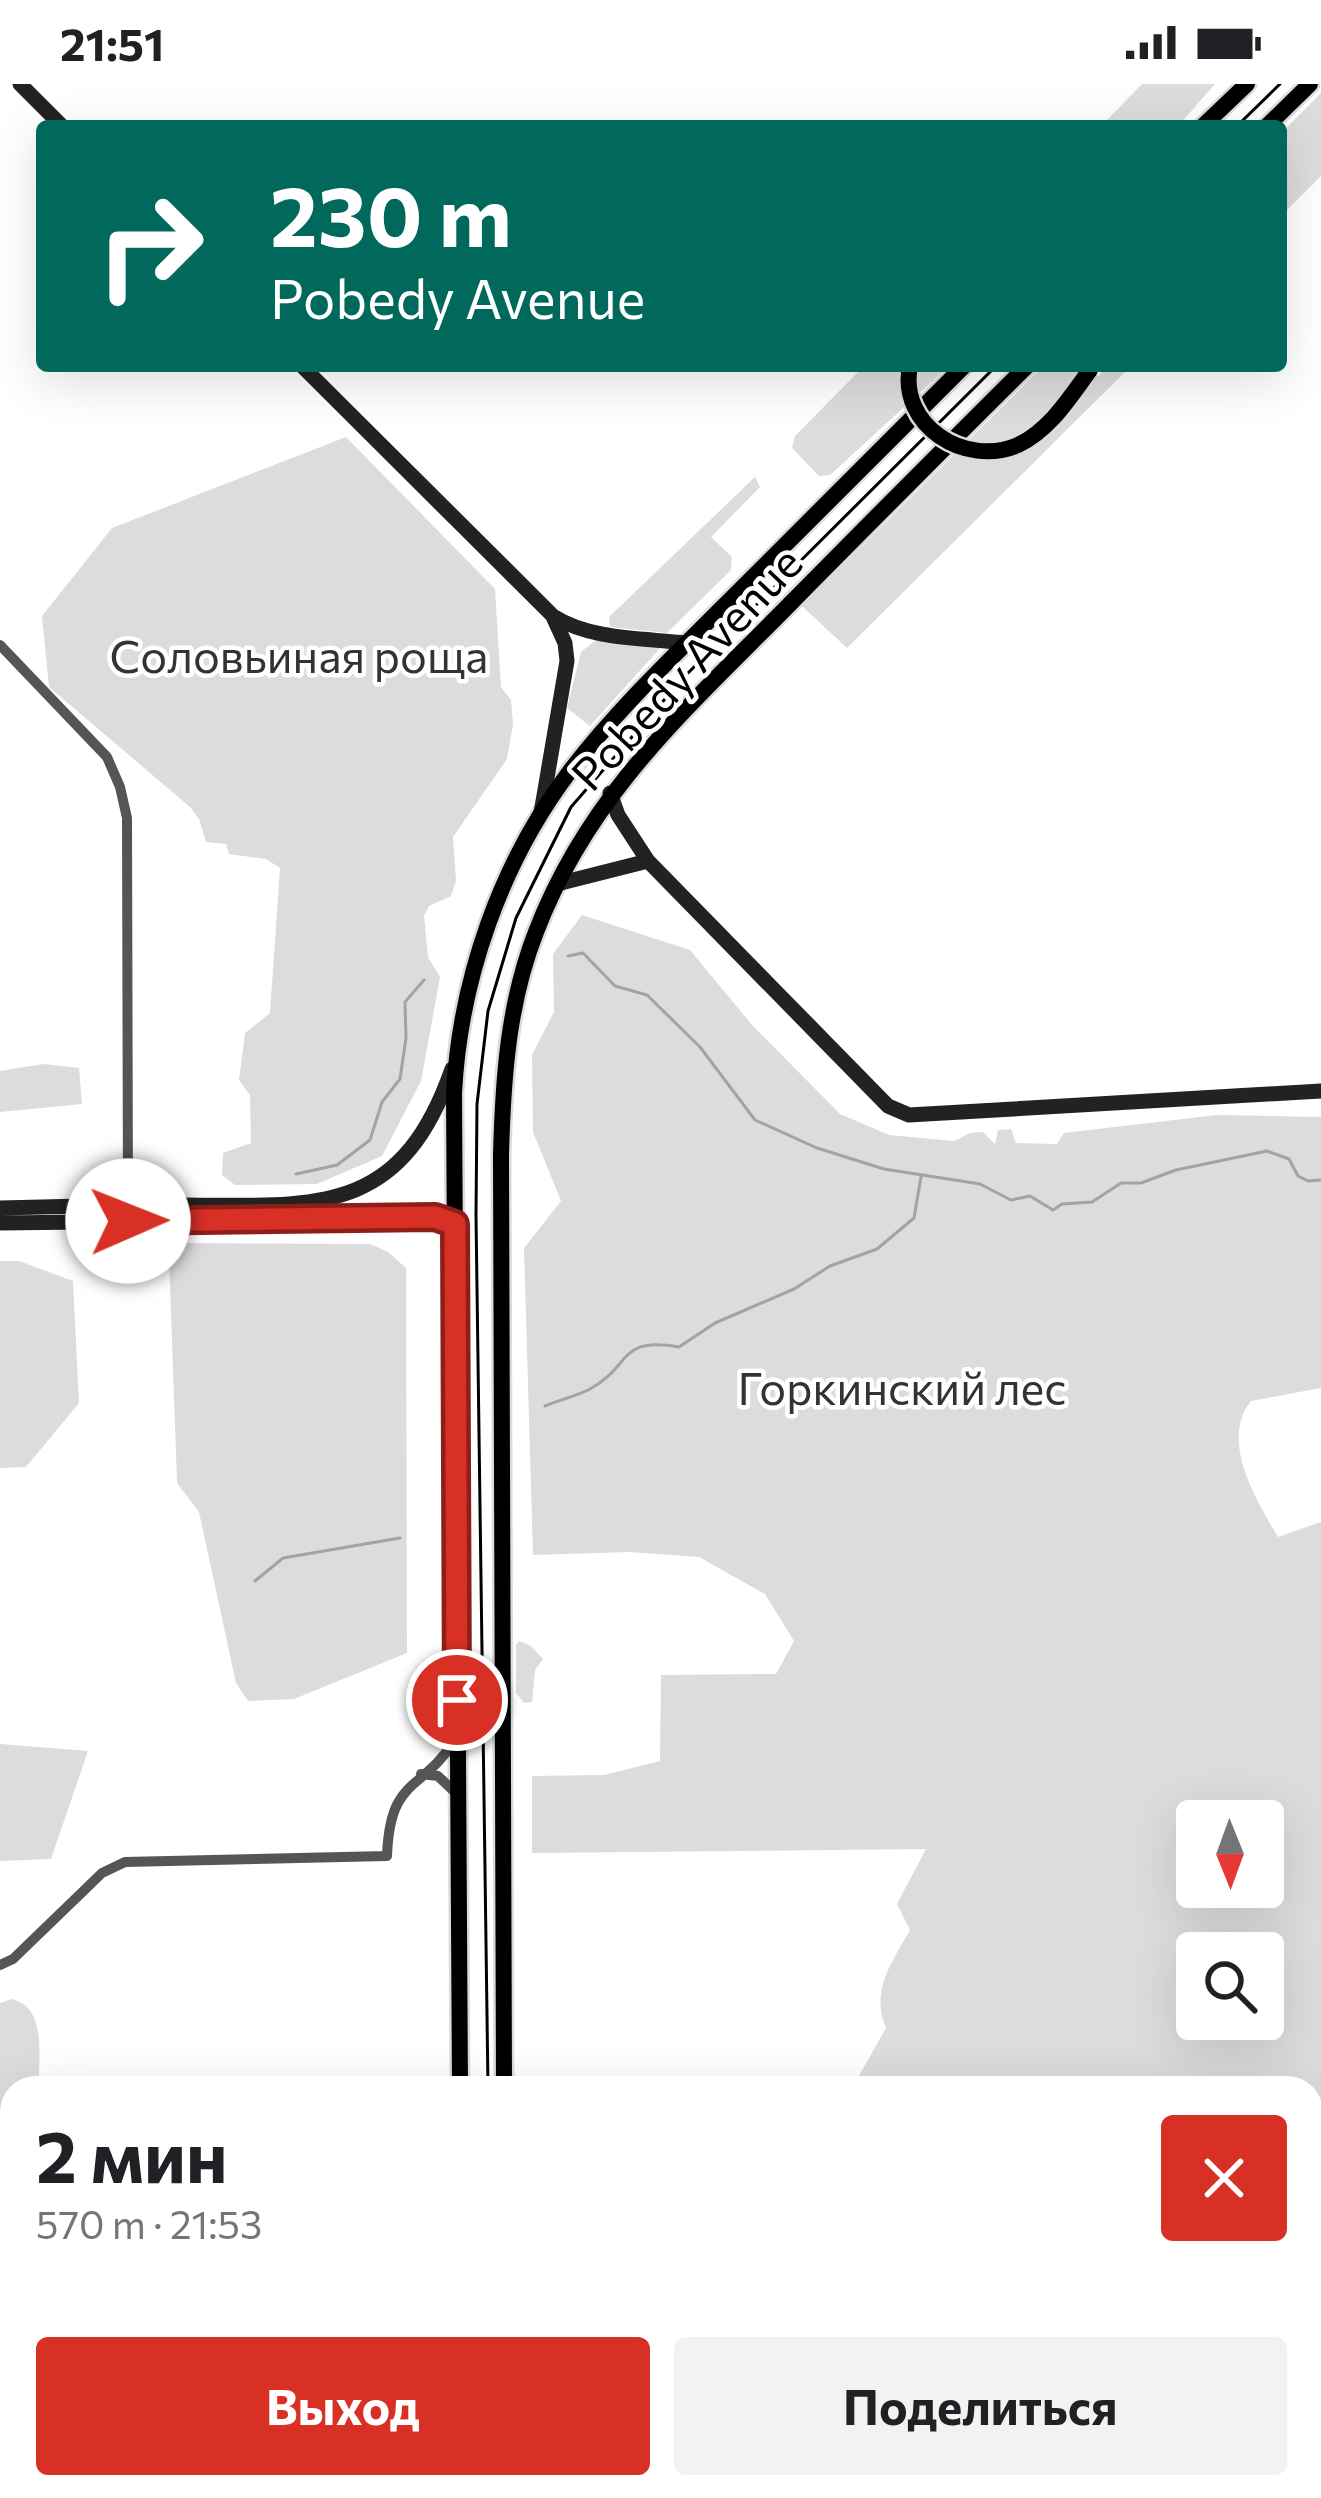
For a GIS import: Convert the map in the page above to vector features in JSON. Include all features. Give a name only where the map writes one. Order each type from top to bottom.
[{"type":"main road","points":[[1209,120],[1247,84]]},
{"type":"main road","points":[[1273,120],[1310,84]]},
{"type":"main road","points":[[910,372],[910,389],[926,426],[950,442],[979,452],[1018,445],[1040,431],[1089,372]]},
{"type":"main road","name":"Pobedy Avenue","points":[[460,2076],[456,1058],[476,963],[492,913],[540,816],[569,773],[686,643],[958,372]]},
{"type":"main road","name":"Pobedy Avenue","points":[[504,2076],[502,1096],[515,1005],[535,934],[557,884],[610,793],[670,725],[1021,372]]},
{"type":"street","points":[[20,84],[56,120]]},
{"type":"street","points":[[308,372],[553,616],[569,627],[590,632],[686,643]]},
{"type":"street","points":[[540,816],[567,661],[553,616]]},
{"type":"street","points":[[0,645],[107,757],[128,818],[128,1213]]},
{"type":"street","points":[[610,793],[618,815],[648,861],[888,1106],[909,1115],[1321,1091]]},
{"type":"street","points":[[557,884],[648,861]]},
{"type":"street","points":[[0,1223],[290,1206],[351,1194],[385,1175],[411,1151],[431,1123],[456,1058]]},
{"type":"street","points":[[0,1208],[435,1217],[455,1224]]},
{"type":"street","points":[[0,1965],[13,1959],[102,1873],[125,1862],[387,1856],[394,1808],[458,1736]]},
{"type":"street","points":[[422,1774],[438,1776],[458,1795]]},
{"type":"green space","points":[[1142,84],[1215,84],[1183,120],[1107,120]]},
{"type":"green space","points":[[1321,93],[1321,176],[1287,210],[1287,127]]},
{"type":"green space","points":[[858,372],[942,372],[830,475],[819,476],[792,448],[795,436]]},
{"type":"green space","points":[[1037,372],[1099,376],[1125,372],[847,648],[802,606]]},
{"type":"green space","name":"Соловьиная роща","points":[[346,437],[495,589],[501,687],[511,700],[513,724],[507,759],[453,837],[456,881],[451,896],[429,906],[424,916],[428,957],[440,977],[421,1081],[382,1156],[317,1184],[235,1185],[222,1175],[223,1153],[251,1143],[250,1095],[239,1080],[245,1033],[270,1013],[280,868],[266,859],[229,854],[226,844],[206,842],[190,807],[49,687],[42,616],[112,528]]},
{"type":"green space","points":[[755,477],[760,487],[711,537],[732,557],[731,570],[667,633],[610,627],[609,617]]},
{"type":"green space","points":[[597,639],[662,646],[590,726],[567,708],[581,652]]},
{"type":"green space","name":"Горкинский лес","points":[[582,915],[690,950],[752,1025],[840,1114],[889,1135],[954,1141],[983,1132],[995,1144],[998,1130],[1011,1129],[1016,1143],[1057,1144],[1064,1133],[1217,1115],[1321,1117],[1321,1388],[1251,1401],[1239,1434],[1245,1470],[1278,1537],[1321,1522],[1321,2076],[859,2076],[886,2028],[882,1989],[910,1930],[897,1904],[926,1849],[532,1853],[532,1776],[604,1775],[660,1761],[661,1675],[776,1674],[794,1641],[765,1594],[699,1557],[629,1552],[533,1555],[524,1248],[561,1201],[533,1132],[532,1055],[554,1012],[553,954]]},
{"type":"green space","points":[[43,1064],[79,1068],[82,1104],[0,1112],[0,1071]]},
{"type":"green space","points":[[178,1243],[370,1244],[406,1268],[407,1653],[294,1699],[248,1701],[236,1683],[199,1512],[177,1483],[169,1259],[178,1258]]},
{"type":"green space","points":[[0,1261],[19,1261],[73,1281],[79,1403],[26,1467],[0,1468]]},
{"type":"green space","points":[[519,1641],[543,1659],[535,1670],[532,1702],[524,1703],[516,1693]]},
{"type":"green space","points":[[0,1744],[88,1751],[51,1859],[0,1861]]},
{"type":"green space","points":[[11,1999],[31,2012],[38,2035],[39,2076],[0,2076],[0,2003]]},
{"type":"waterway","points":[[568,956],[583,953],[615,986],[647,995],[700,1047],[755,1120],[817,1148],[884,1169],[980,1184],[1011,1200],[1030,1196],[1053,1210],[1062,1204],[1092,1202],[1121,1183],[1141,1183],[1176,1170],[1267,1151],[1289,1159],[1298,1176],[1321,1180]]},
{"type":"waterway","points":[[296,1174],[337,1165],[370,1140],[382,1102],[400,1079],[405,1002],[424,980]]},
{"type":"waterway","points":[[545,1406],[590,1389],[635,1349],[679,1347],[715,1323],[794,1289],[830,1266],[877,1249],[914,1218],[921,1177]]},
{"type":"waterway","points":[[255,1581],[283,1558],[400,1538]]},
{"type":"tram line","points":[[1243,120],[1280,84]]},
{"type":"tram line","points":[[488,2076],[476,1215],[477,1104],[488,1011],[516,918],[571,807],[685,676],[990,372]]},
{"type":"route","points":[[128,1221],[435,1217],[455,1224],[457,1700]]}]
